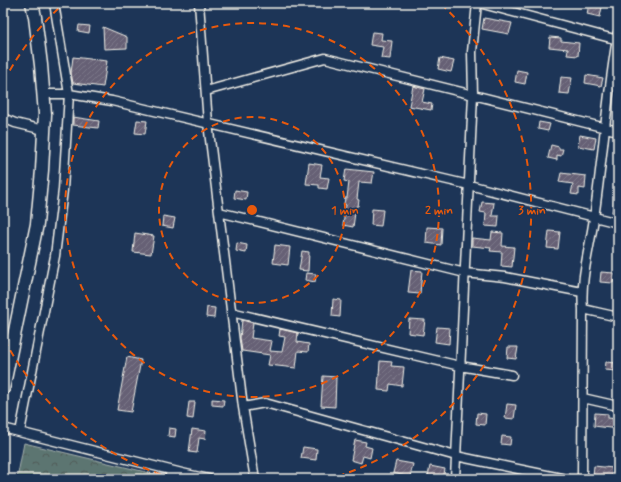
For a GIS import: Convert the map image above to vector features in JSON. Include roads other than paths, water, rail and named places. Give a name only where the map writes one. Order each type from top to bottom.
[{"type":"highway","points":[[3,389],[37,224],[42,170],[44,94],[32,3]]},
{"type":"street","points":[[20,432],[55,256],[63,190],[68,94],[54,3]]},
{"type":"street","points":[[199,3],[208,123],[243,407],[254,479]]},
{"type":"street","points":[[455,479],[473,95],[472,52],[478,3],[618,38],[604,128],[594,218],[582,292],[582,479]]},
{"type":"street","points":[[206,92],[325,58],[618,131]]},
{"type":"street","points":[[44,94],[68,94],[112,101],[618,223]]},
{"type":"street","points":[[3,118],[44,130]]},
{"type":"street","points":[[219,212],[465,273],[505,277],[582,292]]},
{"type":"street","points":[[583,309],[618,317]]},
{"type":"street","points":[[231,312],[460,366],[512,375]]},
{"type":"street","points":[[583,398],[618,406]]},
{"type":"street","points":[[243,407],[265,404],[456,456],[566,479]]},
{"type":"street","points":[[3,428],[170,475],[209,479]]}]
